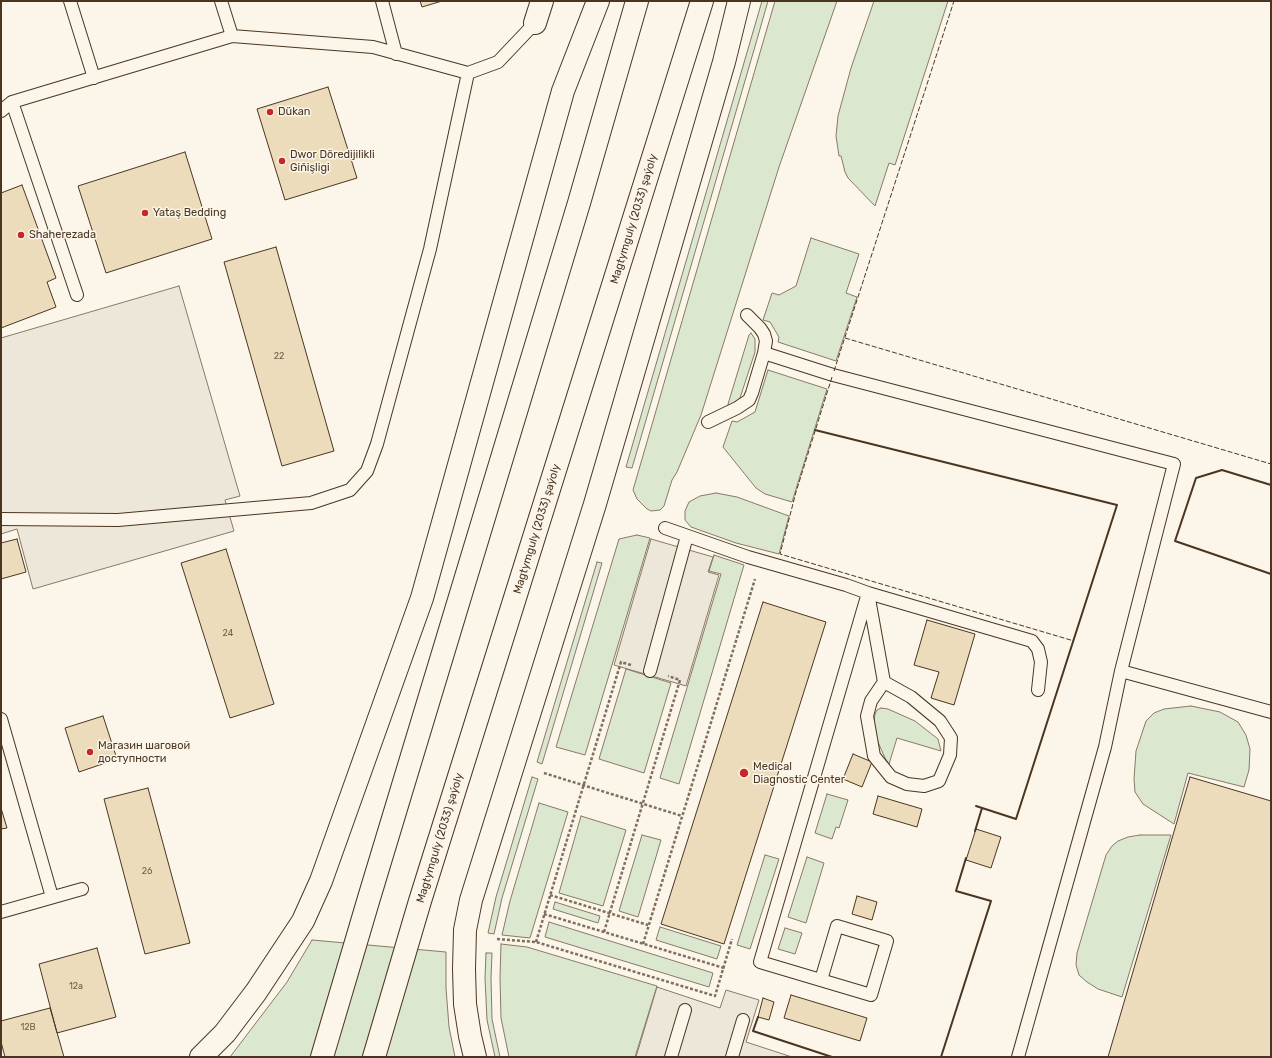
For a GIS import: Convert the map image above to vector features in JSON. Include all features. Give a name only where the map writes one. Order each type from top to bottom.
[{"type":"main road","points":[[535,23],[542,1]]},
{"type":"main road","points":[[201,1057],[225,1033],[256,992],[303,921],[321,881],[422,598],[563,91],[598,1]]},
{"type":"main road","points":[[322,1057],[579,203],[637,1]]},
{"type":"main road","name":"Magtymguly (2033) şaýoly","points":[[374,1057],[420,901],[702,1]]},
{"type":"main road","points":[[475,1057],[465,1004],[464,969],[465,930],[471,900],[597,496],[724,62],[739,1]]},
{"type":"lane","points":[[70,1],[94,78]]},
{"type":"lane","points":[[221,1],[232,36]]},
{"type":"lane","points":[[382,1],[396,54]]},
{"type":"lane","points":[[1,111],[12,102],[232,36],[373,47],[468,73],[498,62],[535,23]]},
{"type":"lane","points":[[1,520],[133,518],[311,503],[350,490],[367,471],[377,444],[430,248],[468,73]]},
{"type":"lane","points":[[12,102],[77,294]]},
{"type":"lane","points":[[708,422],[737,408],[749,400],[764,353],[766,341],[760,328],[747,315]]},
{"type":"lane","points":[[764,353],[833,375],[1174,464],[1121,671],[1105,747],[1018,1057]]},
{"type":"lane","points":[[665,528],[761,561],[1032,641],[1038,649],[1041,662],[1038,690]]},
{"type":"lane","points":[[650,671],[688,536]]},
{"type":"lane","points":[[868,593],[884,682],[871,701],[867,716],[874,756],[891,777],[907,784],[924,786],[939,781],[950,755],[951,738],[940,721],[911,697],[884,682]]},
{"type":"lane","points":[[821,980],[837,926],[887,941],[871,995],[760,962],[868,593]]},
{"type":"lane","points":[[1121,671],[1271,712]]},
{"type":"lane","points":[[1,719],[52,898]]},
{"type":"lane","points":[[1,912],[82,889]]},
{"type":"lane","points":[[671,1057],[685,1010]]},
{"type":"lane","points":[[732,1057],[743,1020]]},
{"type":"path","points":[[643,944],[761,561]]},
{"type":"path","points":[[536,942],[619,667]]},
{"type":"path","points":[[604,932],[679,685]]},
{"type":"path","points":[[544,773],[682,816]]},
{"type":"path","points":[[550,895],[648,925]]},
{"type":"path","points":[[544,914],[724,968]]},
{"type":"path","points":[[497,939],[536,942],[715,996],[732,939]]},
{"type":"green space","points":[[762,1],[768,1],[632,468],[626,467]]},
{"type":"green space","points":[[775,1],[837,1],[779,167],[701,415],[677,472],[672,480],[664,506],[660,510],[651,511],[637,499],[633,490]]},
{"type":"green space","points":[[874,1],[948,1],[895,165],[889,163],[875,206],[848,178],[841,156],[839,156],[836,136],[838,116],[851,68]]},
{"type":"green space","points":[[811,238],[859,254],[846,293],[857,297],[836,361],[778,342],[779,337],[770,322],[763,320],[772,293],[779,295],[796,286]]},
{"type":"green space","points":[[751,333],[755,339],[755,352],[740,398],[729,407],[728,404],[749,335]]},
{"type":"green space","points":[[768,370],[827,389],[792,502],[765,494],[756,488],[723,447],[732,421],[737,422],[755,412]]},
{"type":"green space","points":[[716,493],[737,497],[789,516],[779,554],[736,543],[691,527],[685,520],[685,511],[689,502],[700,496]]},
{"type":"green space","points":[[637,535],[650,538],[585,755],[556,747],[619,539]]},
{"type":"green space","points":[[714,555],[744,565],[679,784],[660,778],[721,574],[709,571]]},
{"type":"green space","points":[[597,562],[602,563],[542,764],[537,762]]},
{"type":"green space","points":[[626,669],[671,683],[644,773],[599,759]]},
{"type":"green space","points":[[1191,706],[1220,712],[1238,722],[1246,735],[1250,749],[1249,770],[1244,787],[1188,773],[1174,824],[1143,804],[1135,792],[1134,779],[1136,751],[1146,721],[1154,713],[1164,709]]},
{"type":"green space","points":[[881,708],[888,709],[915,721],[938,739],[941,751],[897,738],[889,764],[877,740],[874,722],[877,710]]},
{"type":"green space","points":[[532,777],[538,779],[502,898],[494,934],[488,933],[496,897]]},
{"type":"green space","points":[[827,794],[848,800],[839,828],[836,827],[832,839],[815,833]]},
{"type":"green space","points":[[539,803],[568,812],[530,938],[502,935],[510,901]]},
{"type":"green space","points":[[581,816],[626,830],[603,906],[559,893]]},
{"type":"green space","points":[[642,835],[661,840],[638,917],[619,911]]},
{"type":"green space","points":[[1140,835],[1171,835],[1122,997],[1098,989],[1079,975],[1076,965],[1077,953],[1106,855],[1112,846],[1118,841],[1128,837]]},
{"type":"green space","points":[[765,855],[779,859],[750,949],[737,945]]},
{"type":"green space","points":[[807,857],[824,863],[806,923],[788,917]]},
{"type":"green space","points":[[555,902],[600,916],[598,923],[553,909]]},
{"type":"green space","points":[[549,922],[713,973],[709,987],[545,937]]},
{"type":"green space","points":[[660,927],[721,946],[717,959],[656,940]]},
{"type":"green space","points":[[785,928],[802,933],[795,954],[778,949]]},
{"type":"green space","points":[[312,940],[446,952],[446,988],[449,1027],[455,1057],[230,1057],[287,982]]},
{"type":"green space","points":[[501,944],[527,947],[657,986],[635,1057],[509,1057],[501,1018]]},
{"type":"green space","points":[[486,953],[492,953],[492,1019],[500,1057],[495,1057],[487,1020],[485,978]]},
{"type":"shaded area","points":[[179,286],[240,496],[225,500],[234,531],[33,589],[17,529],[1,534],[1,338]]},
{"type":"shaded area","points":[[651,539],[713,557],[708,572],[719,575],[686,686],[614,665]]},
{"type":"shaded area","points":[[657,987],[720,1008],[726,990],[759,1000],[746,1042],[792,1057],[636,1057]]},
{"type":"building","points":[[420,1],[442,1],[422,7]]},
{"type":"building","points":[[328,87],[357,178],[285,200],[257,109]]},
{"type":"building","name":"Yataş Bedding","points":[[185,152],[212,239],[106,273],[78,186]]},
{"type":"building","name":"Shaherezada","points":[[22,185],[56,278],[47,282],[56,307],[1,328],[1,193]]},
{"type":"building","points":[[276,247],[334,451],[282,466],[224,262]]},
{"type":"building","points":[[17,539],[26,572],[1,579],[1,543]]},
{"type":"building","points":[[226,549],[274,704],[230,718],[181,563]]},
{"type":"building","name":"Medical Diagnostic Center","points":[[763,602],[826,622],[724,944],[661,924]]},
{"type":"building","points":[[927,620],[975,634],[954,705],[931,698],[939,672],[914,665]]},
{"type":"building","points":[[103,716],[117,759],[79,772],[65,728]]},
{"type":"building","points":[[853,754],[872,762],[862,787],[843,779]]},
{"type":"building","points":[[1190,777],[1271,801],[1271,1057],[1108,1057]]},
{"type":"building","points":[[148,788],[190,943],[145,954],[104,799]]},
{"type":"building","points":[[878,796],[922,809],[917,827],[873,814]]},
{"type":"building","points":[[1,808],[7,828],[1,829]]},
{"type":"building","points":[[976,829],[1001,837],[991,868],[966,860]]},
{"type":"building","points":[[857,896],[877,902],[872,920],[852,914]]},
{"type":"building","points":[[97,948],[116,1017],[57,1033],[39,964]]},
{"type":"building","points":[[791,995],[867,1018],[860,1041],[784,1018]]},
{"type":"building","points":[[763,998],[774,1002],[769,1020],[758,1017]]},
{"type":"building","points":[[50,1008],[64,1057],[5,1057],[1,1042],[1,1021]]},
{"type":"fence","points":[[834,371],[954,1]]},
{"type":"fence","points":[[845,338],[1271,464]]},
{"type":"fence","points":[[832,377],[796,492],[780,554],[1074,641]]},
{"type":"wall","points":[[815,430],[1117,505],[1016,819],[976,806]]},
{"type":"wall","points":[[1271,485],[1222,470],[1196,478],[1175,541],[1271,574]]},
{"type":"wall","points":[[975,831],[982,808]]},
{"type":"wall","points":[[941,1057],[991,901],[956,891],[966,858]]},
{"type":"wall","points":[[758,1017],[753,1031],[832,1057]]},
{"type":"place","name":"Dükan","points":[[270,112]]},
{"type":"place","name":"Dwor Döredijilikli Giňişligi","points":[[282,161]]},
{"type":"place","name":"Yataş Bedding","points":[[145,213]]},
{"type":"place","name":"Shaherezada","points":[[21,235]]},
{"type":"place","name":"Магазин шаговой доступности","points":[[90,752]]},
{"type":"place","name":"Medical Diagnostic Center","points":[[744,773]]}]
